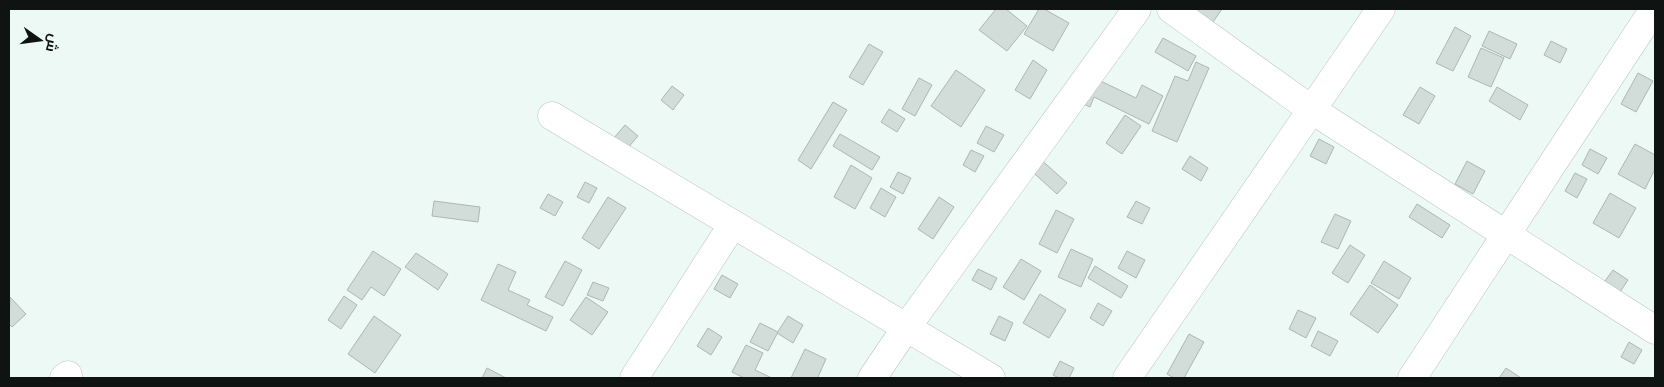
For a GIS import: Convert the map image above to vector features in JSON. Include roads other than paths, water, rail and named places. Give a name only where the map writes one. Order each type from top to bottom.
[{"type":"street","points":[[872,378],[906,328],[1137,9]]},
{"type":"street","points":[[1171,9],[1312,110],[1655,330]]},
{"type":"street","points":[[1127,378],[1381,9]]},
{"type":"street","points":[[1412,378],[1654,9]]},
{"type":"street","points":[[552,116],[991,378]]},
{"type":"street","points":[[634,378],[733,224]]}]
